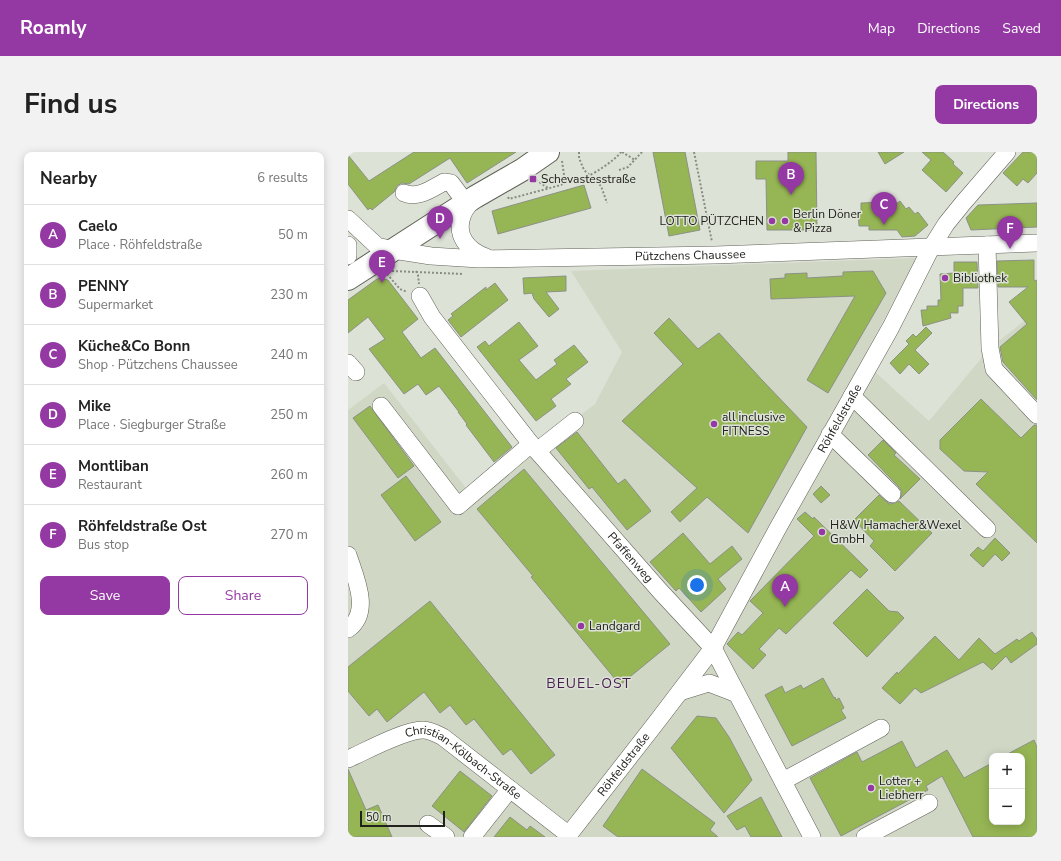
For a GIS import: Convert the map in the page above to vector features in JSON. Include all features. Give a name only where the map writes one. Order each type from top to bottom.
[{"type":"main road","points":[[348,279],[391,260],[470,200],[543,156]]},
{"type":"street","name":"Röhfeldstraße","points":[[568,836],[713,648],[830,434],[891,327],[931,248],[954,214],[1007,152]]},
{"type":"street","points":[[404,193],[412,195],[423,193],[444,182],[451,183],[470,200],[463,214],[460,229],[466,245],[474,252],[488,258]]},
{"type":"street","name":"Pützchens Chaussee","points":[[348,219],[391,260],[431,256],[479,259],[715,255],[1037,243]]},
{"type":"street","points":[[348,245],[348,256]]},
{"type":"street","points":[[987,245],[990,348],[994,369],[1037,415]]},
{"type":"street","name":"Pfaffenweg","points":[[420,296],[432,317],[534,447],[660,591],[713,648],[735,693],[812,837]]},
{"type":"street","points":[[852,396],[987,529]]},
{"type":"street","points":[[381,406],[458,506],[534,447],[575,421]]},
{"type":"street","points":[[830,434],[892,494]]},
{"type":"street","points":[[348,555],[359,588],[360,596],[358,618],[348,629]]},
{"type":"street","points":[[680,692],[709,683],[735,693]]},
{"type":"street","points":[[783,781],[881,728]]},
{"type":"street","name":"Christian-Kölbach-Straße","points":[[348,759],[406,734],[424,730],[443,737],[568,836]]},
{"type":"street","points":[[472,837],[510,789]]},
{"type":"street","points":[[865,837],[929,803]]},
{"type":"street","points":[[428,824],[446,837]]},
{"type":"path","points":[[578,152],[584,170],[602,186],[606,202]]},
{"type":"path","points":[[498,183],[509,198],[561,185],[565,182],[589,175],[616,158],[622,152],[635,160]]},
{"type":"path","points":[[619,170],[628,167],[642,152]]},
{"type":"path","points":[[694,152],[715,255]]},
{"type":"path","points":[[543,156],[565,182]]},
{"type":"path","points":[[420,296],[400,289],[387,275],[391,260],[416,271],[463,274]]},
{"type":"shaded area","points":[[917,258],[862,360],[929,421],[990,348],[1037,311],[1037,837],[348,837],[348,410],[384,383],[473,497],[595,404],[622,352],[571,271]]},
{"type":"building","points":[[414,152],[516,152],[467,183],[450,158],[409,184],[402,183],[397,186],[394,192],[372,210],[370,208],[368,210],[348,184],[348,155],[369,181]]},
{"type":"building","points":[[653,152],[685,152],[700,230],[669,236]]},
{"type":"building","points":[[788,152],[816,152],[817,230],[767,230],[766,179],[756,179],[756,161],[788,161]]},
{"type":"building","points":[[878,152],[904,152],[885,164]]},
{"type":"building","points":[[922,152],[943,152],[963,173],[946,192],[922,170],[931,160]]},
{"type":"building","points":[[1023,152],[1034,152],[1037,154],[1037,173],[1028,183],[1023,179],[1017,186],[1003,173]]},
{"type":"building","points":[[584,185],[591,208],[498,234],[492,211]]},
{"type":"building","points":[[900,201],[906,209],[909,207],[915,214],[918,212],[928,225],[915,236],[902,237],[897,230],[869,230],[869,226],[859,226],[858,212],[861,212],[861,203],[884,202],[884,213]]},
{"type":"building","points":[[1037,203],[1037,227],[971,230],[966,218],[978,205]]},
{"type":"building","points":[[1034,260],[1034,280],[1037,280],[1037,400],[1003,362],[1000,347],[1027,324],[1009,302],[1028,287],[998,287],[997,261]]},
{"type":"building","points":[[954,262],[977,262],[978,288],[963,288],[963,306],[958,306],[958,313],[950,313],[951,318],[923,326],[921,310],[927,310],[927,306],[938,306],[938,300],[941,300],[940,274],[954,273]]},
{"type":"building","points":[[873,271],[886,293],[828,393],[807,380],[855,296],[771,299],[770,279],[785,278],[785,274],[807,273],[807,278],[843,276],[843,272]]},
{"type":"building","points":[[566,276],[566,291],[546,292],[559,309],[549,317],[534,299],[532,293],[524,294],[523,278]]},
{"type":"building","points":[[381,278],[388,280],[418,319],[402,332],[421,358],[435,348],[512,447],[494,462],[439,386],[426,395],[418,384],[404,394],[369,349],[385,339],[368,317],[348,333],[348,300],[377,279]]},
{"type":"building","points":[[495,283],[508,300],[461,337],[448,320],[453,316],[451,314],[486,287],[486,290]]},
{"type":"building","name":"all inclusive FITNESS","points":[[669,318],[698,349],[719,333],[807,427],[748,533],[707,497],[680,522],[671,512],[697,488],[622,421],[683,364],[654,333]]},
{"type":"building","points":[[519,322],[538,346],[519,360],[536,380],[557,364],[554,360],[574,345],[588,362],[566,379],[571,384],[551,399],[556,406],[536,421],[477,347],[485,341],[489,346]]},
{"type":"building","points":[[926,327],[932,333],[915,350],[929,364],[919,374],[909,364],[900,374],[890,363],[909,344],[906,341],[913,334],[916,337]]},
{"type":"building","points":[[981,399],[1021,438],[1034,425],[1037,425],[1037,543],[976,484],[988,472],[964,471],[940,449],[940,440]]},
{"type":"building","points":[[370,406],[414,466],[398,478],[353,418]]},
{"type":"building","points":[[577,432],[618,484],[625,479],[651,511],[627,530],[592,487],[589,489],[556,448]]},
{"type":"building","points":[[883,440],[896,453],[894,455],[920,479],[900,499],[902,492],[899,487],[868,455]]},
{"type":"building","points":[[524,469],[670,644],[620,685],[531,577],[533,576],[477,509]]},
{"type":"building","points":[[406,476],[441,522],[415,541],[381,495]]},
{"type":"building","points":[[821,486],[830,495],[821,503],[813,494]]},
{"type":"building","points":[[879,495],[889,504],[899,501],[932,533],[895,571],[870,546],[874,541],[854,520]]},
{"type":"building","points":[[805,512],[813,519],[814,517],[868,570],[860,578],[851,570],[786,634],[779,628],[759,649],[766,655],[753,669],[727,644],[738,632],[742,635],[763,613],[750,601],[814,536],[797,519]]},
{"type":"building","points":[[683,533],[710,564],[732,546],[742,559],[718,579],[726,589],[701,612],[679,588],[676,591],[650,562]]},
{"type":"building","points":[[995,538],[1010,553],[1002,561],[995,554],[983,567],[970,555],[978,547],[983,551]]},
{"type":"building","points":[[867,589],[889,611],[898,612],[904,618],[867,657],[833,623]]},
{"type":"building","points":[[430,601],[555,755],[531,774],[511,749],[503,755],[474,719],[466,725],[450,705],[440,713],[424,692],[387,722],[377,709],[369,716],[348,691],[348,667]]},
{"type":"building","points":[[1032,632],[1037,639],[1037,644],[1011,663],[1006,656],[992,670],[983,662],[921,693],[915,688],[900,704],[882,688],[897,672],[898,674],[935,636],[959,660],[979,638],[995,654],[1017,639],[1019,641]]},
{"type":"building","points":[[823,678],[834,698],[835,697],[836,700],[839,698],[844,708],[841,710],[846,718],[792,746],[765,695],[782,686],[785,693],[801,685],[803,689]]},
{"type":"building","points":[[697,716],[716,718],[729,737],[752,780],[724,813],[671,748]]},
{"type":"building","points":[[1034,740],[1037,747],[1037,837],[973,837],[942,776],[926,786],[928,790],[841,836],[810,778],[857,752],[862,762],[902,741],[916,768],[947,750],[964,778],[989,765],[989,825],[1025,825],[1025,753],[1010,753]]},
{"type":"building","points":[[348,769],[366,810],[378,805],[392,837],[348,837]]},
{"type":"building","points":[[642,769],[715,823],[710,830],[718,837],[618,837],[603,826]]},
{"type":"building","points":[[460,771],[492,796],[464,832],[432,806]]},
{"type":"building","points":[[761,797],[782,837],[751,837],[745,826],[737,830],[727,816]]},
{"type":"building","points":[[510,817],[527,830],[530,826],[545,837],[494,837]]},
{"type":"place","name":"Schevastesstraße","points":[[533,179]]},
{"type":"place","name":"PENNY","points":[[791,195]]},
{"type":"place","name":"LOTTO PÜTZCHEN","points":[[772,221]]},
{"type":"place","name":"Berlin Döner & Pizza","points":[[785,221]]},
{"type":"place","name":"Küche&Co Bonn","points":[[884,225]]},
{"type":"place","name":"Mike","points":[[440,239]]},
{"type":"place","name":"Röhfeldstraße Ost","points":[[1010,249]]},
{"type":"place","name":"Bibliothek","points":[[945,278]]},
{"type":"place","name":"Montliban","points":[[382,283]]},
{"type":"place","name":"all inclusive FITNESS","points":[[714,424]]},
{"type":"place","name":"H&W Hamacher&Wexel GmbH","points":[[822,532]]},
{"type":"place","name":"Caelo","points":[[785,607]]},
{"type":"place","name":"Landgard","points":[[581,626]]},
{"type":"place","name":"Lotter + Liebherr","points":[[871,788]]},
{"type":"district","name":"BEUEL-OST","points":[[589,683]]}]
